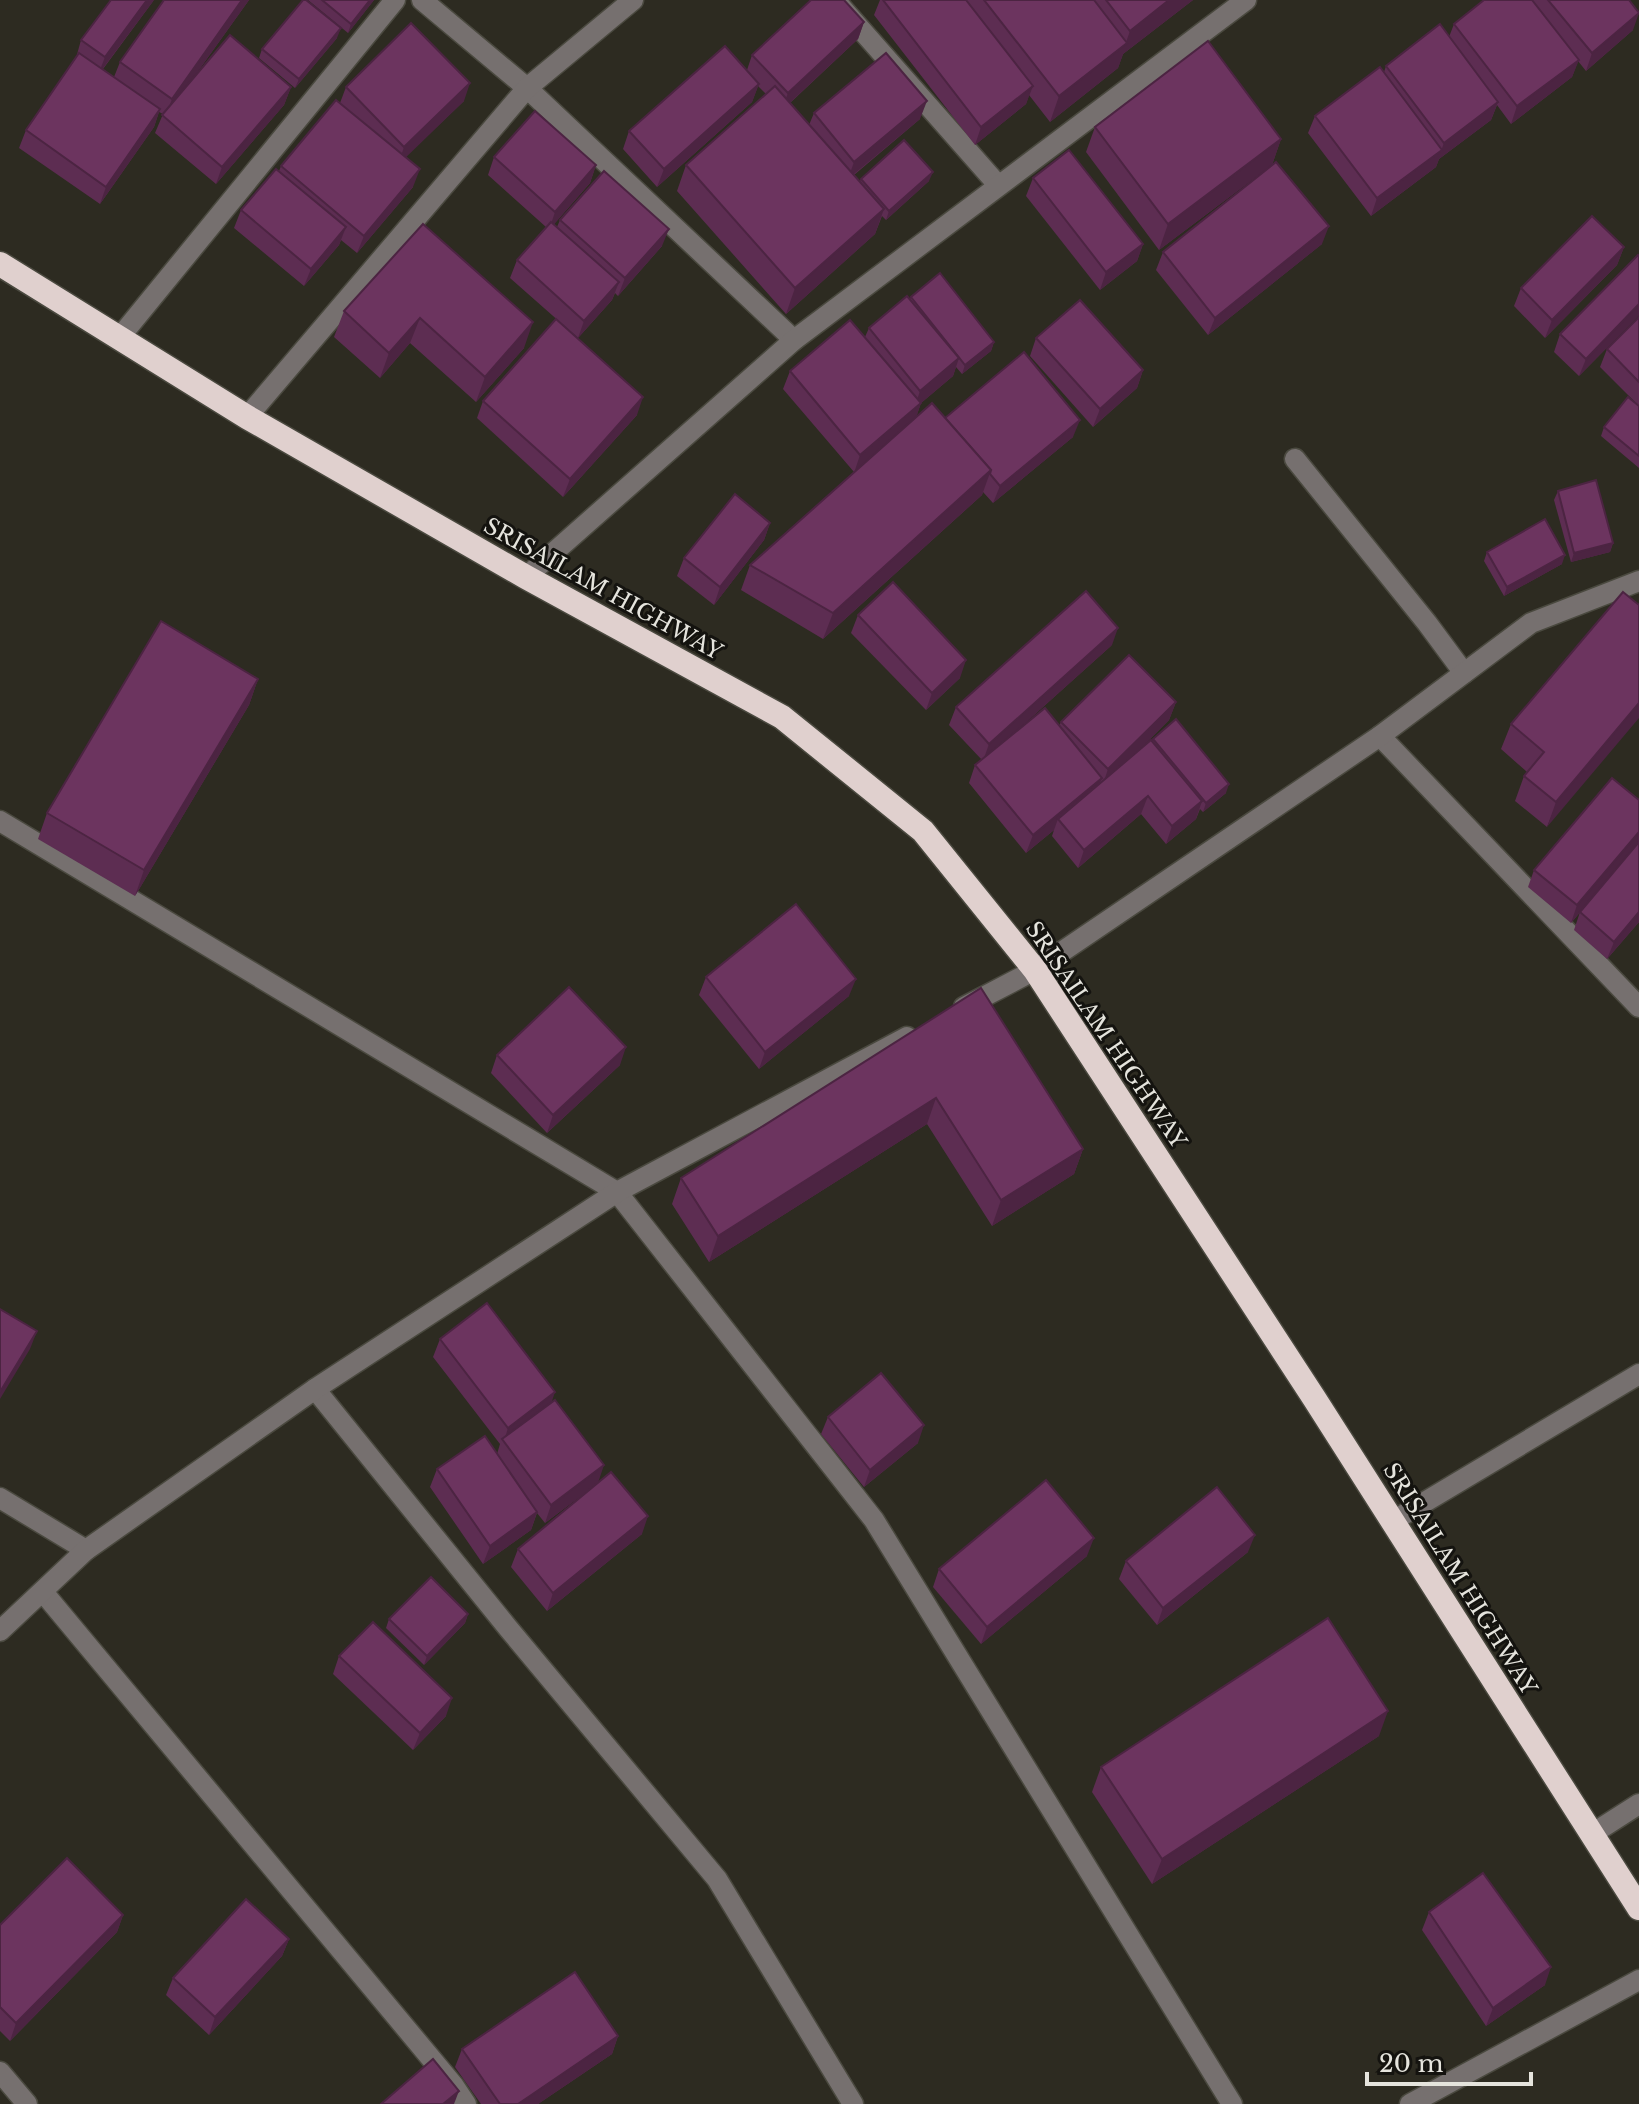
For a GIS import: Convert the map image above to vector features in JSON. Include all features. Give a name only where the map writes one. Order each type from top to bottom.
[{"type":"highway","name":"SRISAILAM HIGHWAY","points":[[0,264],[247,417],[526,577],[782,717],[923,831],[1035,970],[1393,1521],[1639,1908]]},
{"type":"street","points":[[120,337],[395,0]]},
{"type":"street","points":[[422,0],[527,88],[794,340]]},
{"type":"street","points":[[247,417],[527,88],[633,0]]},
{"type":"street","points":[[835,0],[998,185]]},
{"type":"street","points":[[526,577],[794,340],[1246,0]]},
{"type":"street","points":[[1295,459],[1464,673]]},
{"type":"street","points":[[951,1014],[1035,970],[1380,736],[1531,623],[1639,581]]},
{"type":"street","points":[[1380,736],[1639,1007]]},
{"type":"street","points":[[0,821],[617,1192],[874,1520],[1232,2104]]},
{"type":"street","points":[[0,1631],[86,1550],[315,1389],[617,1192],[923,1029]]},
{"type":"street","points":[[1393,1521],[1639,1374]]},
{"type":"street","points":[[315,1389],[717,1879],[853,2104]]},
{"type":"street","points":[[0,1498],[86,1550]]},
{"type":"street","points":[[43,1592],[466,2104]]},
{"type":"street","points":[[1592,1834],[1639,1804]]},
{"type":"street","points":[[1410,2104],[1639,1980]]},
{"type":"street","points":[[0,2072],[27,2104]]},
{"type":"building","points":[[111,0],[147,0],[105,57],[81,40]]},
{"type":"building","points":[[164,0],[242,0],[172,99],[120,62]]},
{"type":"building","points":[[303,0],[341,28],[299,79],[262,49]]},
{"type":"building","points":[[322,0],[370,0],[351,24]]},
{"type":"building","points":[[811,0],[844,0],[864,22],[788,93],[752,55]]},
{"type":"building","points":[[883,0],[966,0],[1033,86],[981,127]]},
{"type":"building","points":[[984,0],[1094,0],[1127,43],[1059,96]]},
{"type":"building","points":[[1106,0],[1169,0],[1130,31]]},
{"type":"building","points":[[1484,0],[1532,0],[1579,60],[1517,106],[1454,24]]},
{"type":"building","points":[[1548,0],[1629,0],[1639,13],[1592,53]]},
{"type":"building","points":[[411,23],[470,83],[404,147],[346,87]]},
{"type":"building","points":[[1440,24],[1498,102],[1444,143],[1386,66]]},
{"type":"building","points":[[230,35],[291,87],[222,167],[162,115]]},
{"type":"building","points":[[1208,41],[1281,139],[1168,224],[1095,127]]},
{"type":"building","points":[[725,46],[759,84],[664,169],[629,131]]},
{"type":"building","points":[[79,53],[160,109],[106,187],[26,130]]},
{"type":"building","points":[[886,53],[927,101],[854,162],[814,113]]},
{"type":"building","points":[[1380,67],[1442,150],[1377,198],[1315,116]]},
{"type":"building","points":[[775,86],[884,209],[795,288],[686,165]]},
{"type":"building","points":[[336,100],[420,169],[364,236],[281,166]]},
{"type":"building","points":[[535,111],[596,165],[555,212],[494,157]]},
{"type":"building","points":[[904,140],[933,172],[889,211],[861,179]]},
{"type":"building","points":[[1069,150],[1143,244],[1106,272],[1033,178]]},
{"type":"building","points":[[1276,162],[1329,226],[1215,318],[1163,252]]},
{"type":"building","points":[[276,169],[346,227],[311,269],[241,210]]},
{"type":"building","points":[[604,171],[669,229],[625,278],[560,220]]},
{"type":"building","points":[[1592,216],[1624,247],[1552,320],[1521,288]]},
{"type":"building","points":[[551,222],[619,282],[584,321],[517,260]]},
{"type":"building","points":[[423,224],[533,322],[485,377],[420,318],[389,353],[344,311]]},
{"type":"building","points":[[1638,255],[1639,304],[1586,359],[1560,334]]},
{"type":"building","points":[[940,273],[994,342],[965,365],[911,297]]},
{"type":"building","points":[[907,296],[959,358],[920,391],[869,328]]},
{"type":"building","points":[[1080,300],[1143,370],[1100,409],[1036,338]]},
{"type":"building","points":[[1639,317],[1639,382],[1607,349]]},
{"type":"building","points":[[556,319],[643,397],[570,479],[483,401]]},
{"type":"building","points":[[850,320],[921,403],[860,455],[790,371]]},
{"type":"building","points":[[1024,352],[1080,420],[1000,486],[990,474],[991,470],[945,418]]},
{"type":"building","points":[[1628,397],[1639,406],[1639,456],[1604,427]]},
{"type":"building","points":[[932,403],[991,470],[833,613],[750,565]]},
{"type":"building","points":[[1596,480],[1613,543],[1574,553],[1558,491]]},
{"type":"building","points":[[735,494],[770,523],[720,587],[684,558]]},
{"type":"building","points":[[1545,519],[1565,555],[1507,587],[1487,552]]},
{"type":"building","points":[[893,582],[966,660],[932,693],[858,615]]},
{"type":"building","points":[[1086,591],[1118,628],[989,744],[956,707]]},
{"type":"building","points":[[1623,592],[1639,605],[1639,703],[1556,802],[1524,776],[1544,752],[1511,724]]},
{"type":"building","points":[[161,621],[258,679],[144,870],[47,813]]},
{"type":"building","points":[[1129,655],[1176,702],[1108,769],[1061,722]]},
{"type":"building","points":[[1045,708],[1102,778],[1033,835],[975,765]]},
{"type":"building","points":[[1176,719],[1229,784],[1206,803],[1153,739]]},
{"type":"building","points":[[1151,740],[1202,801],[1172,826],[1148,796],[1084,850],[1058,819]]},
{"type":"building","points":[[1612,778],[1639,800],[1639,832],[1577,905],[1534,870]]},
{"type":"building","points":[[1639,842],[1639,912],[1614,942],[1580,912]]},
{"type":"building","points":[[796,904],[856,979],[765,1052],[706,977]]},
{"type":"building","points":[[569,987],[626,1047],[553,1115],[497,1055]]},
{"type":"building","points":[[981,988],[1083,1149],[1001,1200],[936,1098],[718,1236],[681,1178]]},
{"type":"building","points":[[487,1303],[555,1392],[508,1428],[440,1339]]},
{"type":"building","points":[[0,1309],[37,1331],[0,1392]]},
{"type":"building","points":[[881,1373],[924,1425],[870,1470],[828,1417]]},
{"type":"building","points":[[555,1400],[604,1465],[551,1505],[502,1439]]},
{"type":"building","points":[[485,1436],[537,1512],[490,1546],[437,1469]]},
{"type":"building","points":[[611,1472],[648,1516],[553,1593],[518,1549]]},
{"type":"building","points":[[1046,1480],[1094,1538],[987,1627],[939,1569]]},
{"type":"building","points":[[1217,1487],[1255,1535],[1163,1608],[1126,1561]]},
{"type":"building","points":[[431,1577],[468,1614],[427,1656],[389,1619]]},
{"type":"building","points":[[1328,1618],[1388,1711],[1162,1859],[1101,1767]]},
{"type":"building","points":[[373,1622],[452,1698],[420,1733],[339,1656]]},
{"type":"building","points":[[67,1858],[123,1915],[16,2023],[0,2007],[0,1925]]},
{"type":"building","points":[[1483,1873],[1551,1967],[1493,2008],[1429,1912]]},
{"type":"building","points":[[246,1899],[289,1939],[215,2017],[173,1978]]},
{"type":"building","points":[[575,1972],[618,2036],[518,2104],[500,2104],[462,2049]]},
{"type":"building","points":[[433,2059],[459,2091],[443,2104],[381,2104]]}]
